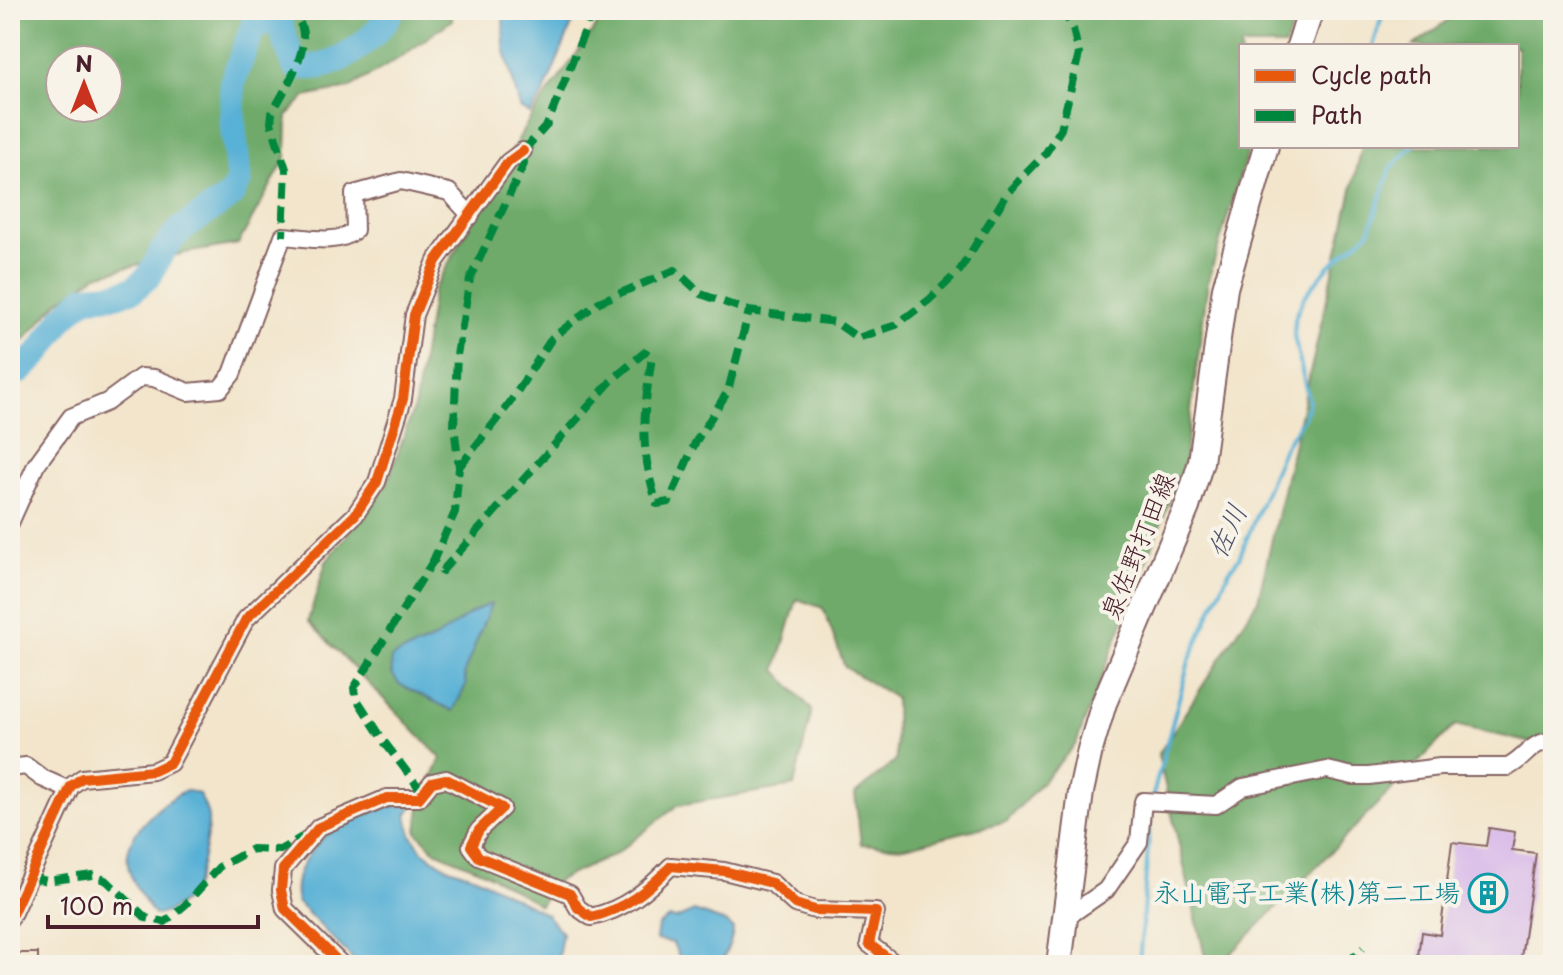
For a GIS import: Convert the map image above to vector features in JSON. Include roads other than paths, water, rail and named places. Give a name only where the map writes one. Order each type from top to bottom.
[{"type":"main road","points":[[1300,44],[1311,10]]},
{"type":"main road","name":"泉佐野打田線","points":[[1059,965],[1081,792],[1090,750],[1104,703],[1187,507],[1201,462],[1225,288],[1265,148]]},
{"type":"street","points":[[10,919],[69,790],[82,778],[98,774],[153,771],[170,763],[246,619],[355,515],[377,482],[403,399],[414,315],[436,261],[508,162],[523,151]]},
{"type":"street","points":[[10,523],[36,465],[71,417],[107,402],[141,377],[154,378],[188,392],[220,389],[232,374],[283,236],[349,236],[355,230],[354,194],[401,181],[449,192],[471,216]]},
{"type":"street","points":[[1067,917],[1106,890],[1139,842],[1143,801],[1216,805],[1243,787],[1327,770],[1361,776],[1440,767],[1508,767],[1518,762],[1537,743],[1553,741]]},
{"type":"street","points":[[10,768],[26,766],[42,778],[69,790]]},
{"type":"street","points":[[342,965],[285,909],[281,890],[283,869],[319,827],[387,798],[419,798],[432,782],[446,779],[502,808],[479,830],[471,846],[479,857],[570,894],[578,908],[591,917],[627,904],[671,866],[724,871],[772,883],[795,904],[815,910],[876,912],[869,944],[893,962],[892,965]]},
{"type":"street","points":[[10,877],[30,877]]},
{"type":"water","points":[[503,10],[578,10],[543,95],[530,114],[520,108],[504,47]]},
{"type":"water","points":[[491,604],[464,673],[466,685],[453,711],[399,684],[392,674],[391,658],[432,640]]},
{"type":"water","points":[[186,790],[199,794],[207,815],[207,834],[200,869],[188,897],[169,911],[154,915],[132,878],[128,853],[146,820]]},
{"type":"water","points":[[390,806],[413,806],[407,815],[411,834],[422,851],[446,867],[476,877],[546,914],[562,933],[557,965],[359,965],[297,902],[296,882],[309,854],[331,831]]},
{"type":"water","points":[[694,911],[725,922],[733,929],[722,965],[676,965],[679,957],[673,943],[656,940],[658,925],[669,918],[676,919]]},
{"type":"waterway","points":[[10,371],[21,371],[39,353],[63,318],[85,297],[115,295],[134,289],[150,275],[163,250],[181,229],[230,197],[239,181],[232,83],[254,24],[279,23],[295,66],[315,67],[331,63],[362,45],[380,28],[392,10]]},
{"type":"waterway","points":[[1374,44],[1384,10]]},
{"type":"waterway","name":"佐川","points":[[1152,799],[1189,661],[1229,571],[1239,558],[1284,447],[1304,417],[1309,402],[1294,336],[1295,318],[1304,297],[1329,266],[1369,232],[1391,168],[1411,148]]},
{"type":"waterway","name":"佐川","points":[[1139,965],[1151,808]]},
{"type":"place","name":"永山電子工業(株)第二工場","points":[[1488,893]]}]
